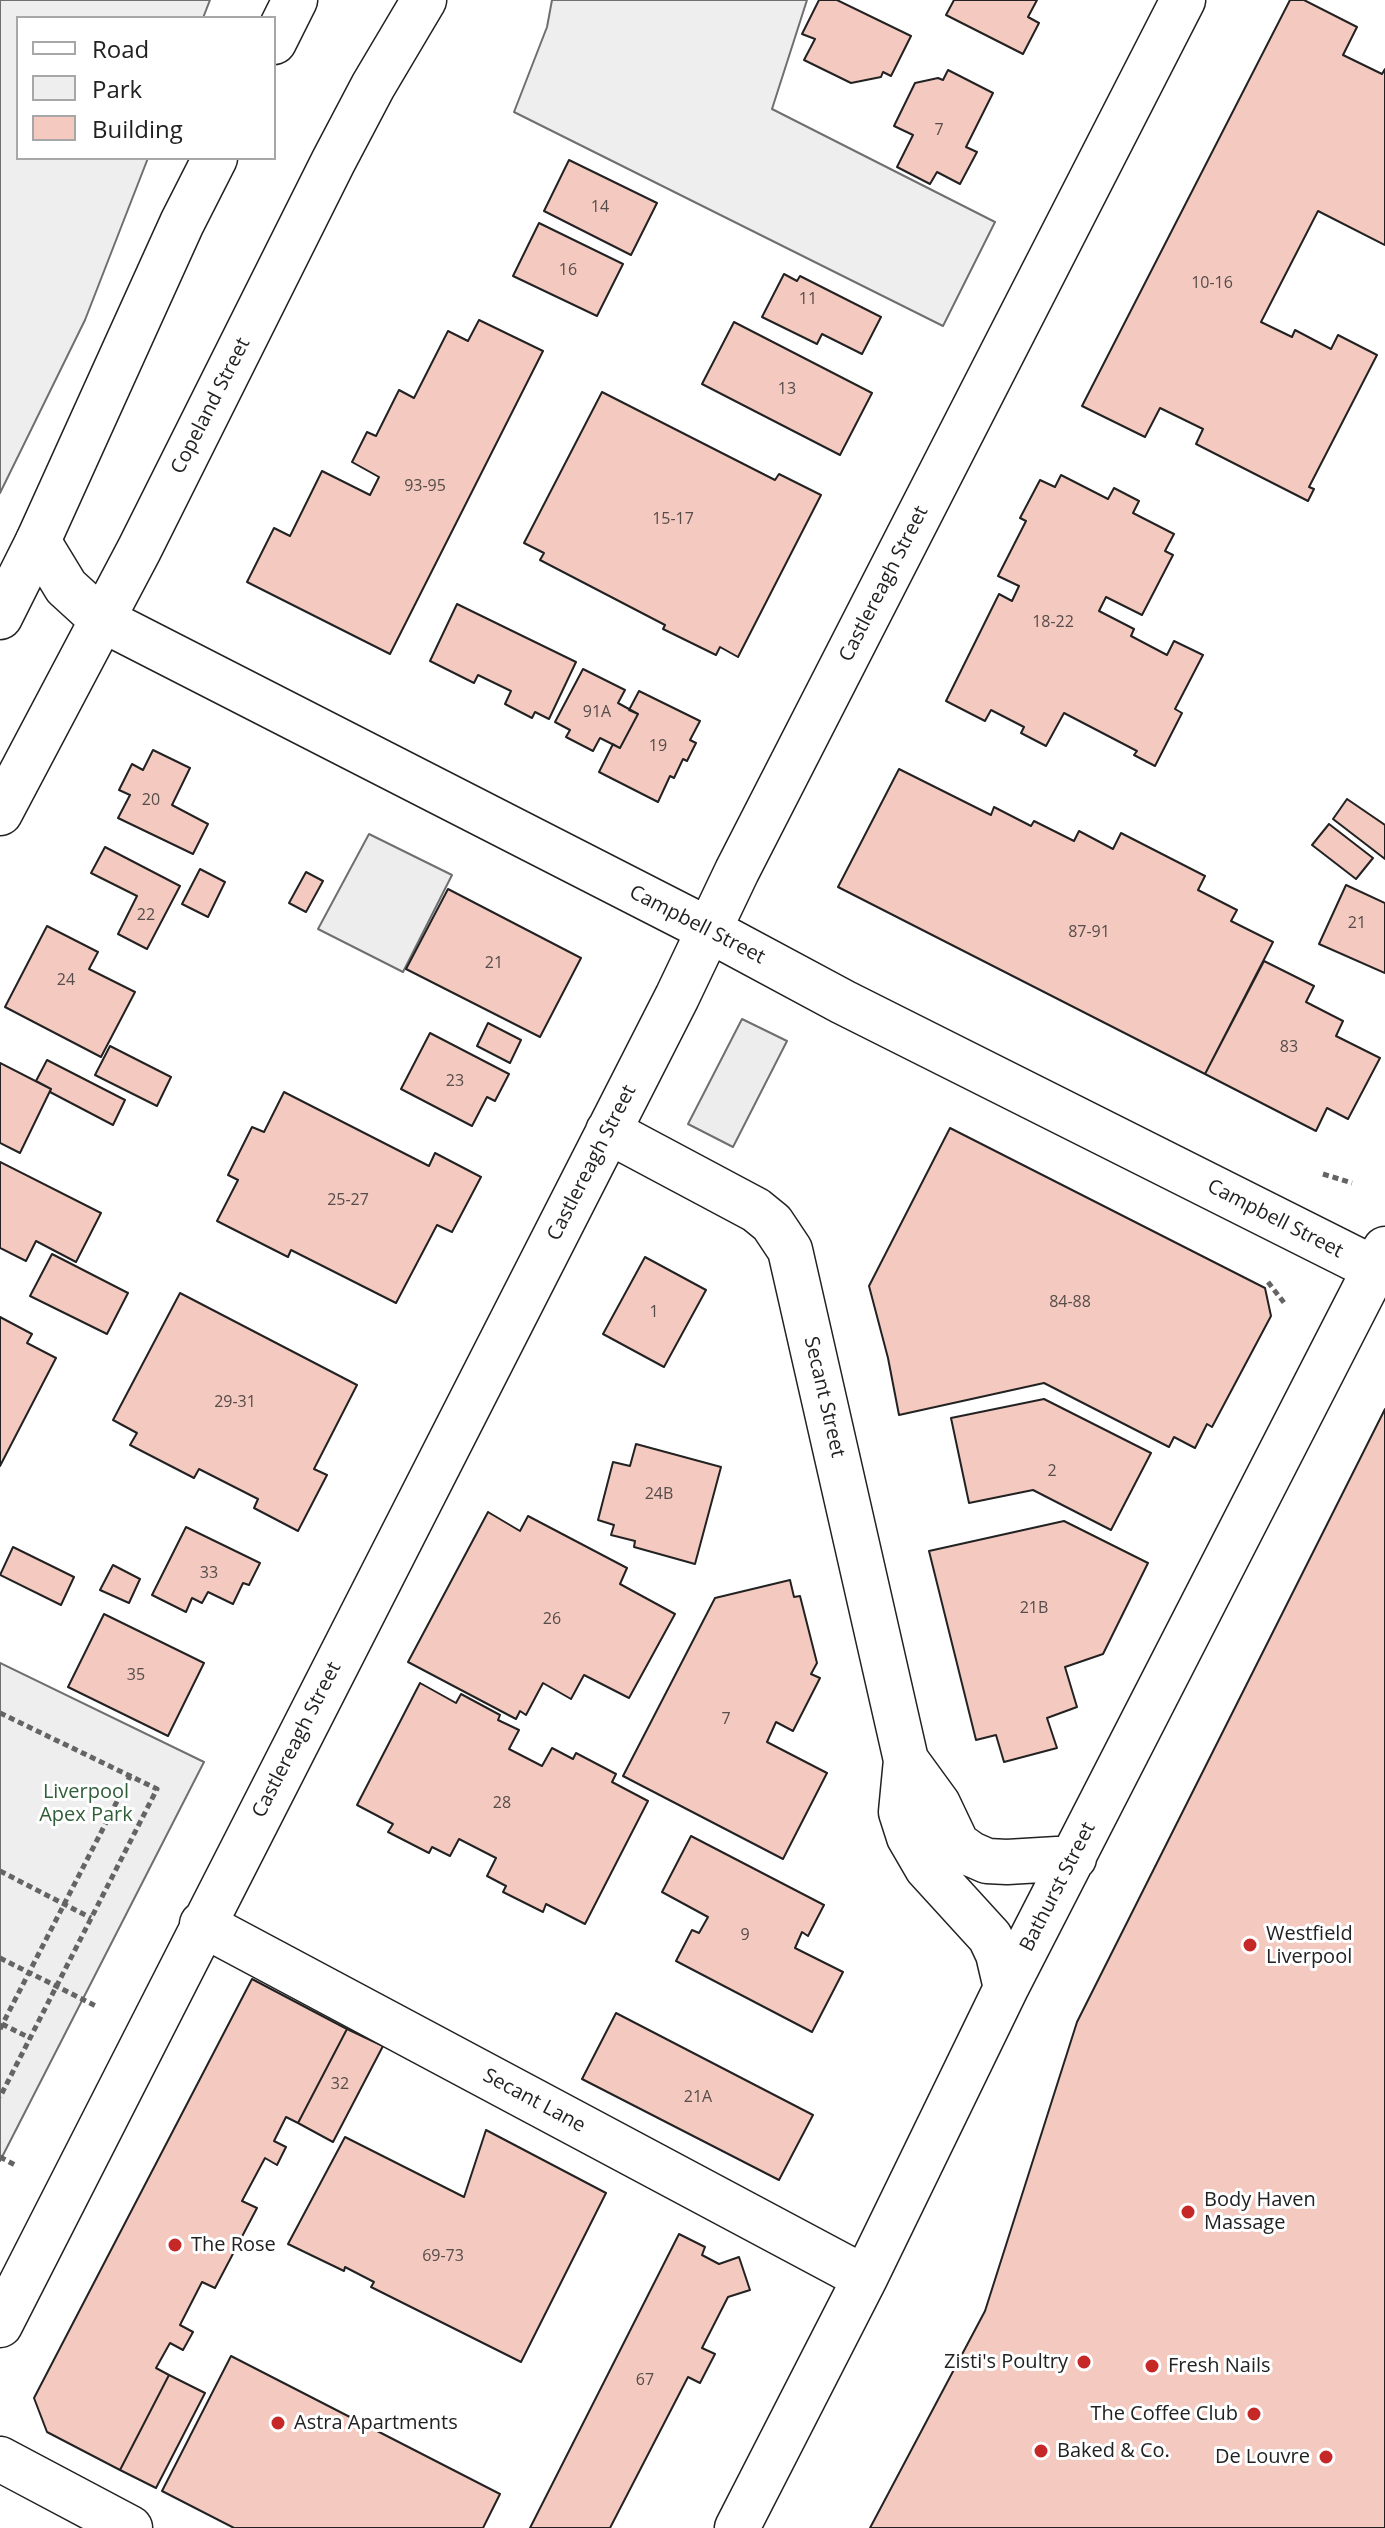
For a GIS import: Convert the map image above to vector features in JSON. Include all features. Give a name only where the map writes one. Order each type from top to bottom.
[{"type":"main road","points":[[276,38],[295,0]]},
{"type":"main road","name":"Copeland Street","points":[[0,813],[139,550],[360,111],[424,0]]},
{"type":"main road","name":"Castlereagh Street","points":[[0,2325],[608,1131],[744,857],[1183,0]]},
{"type":"main road","points":[[0,617],[214,160]]},
{"type":"main road","name":"Campbell Street","points":[[38,541],[66,587],[101,619],[709,930],[843,1002],[1381,1264]]},
{"type":"main road","name":"Secant Street","points":[[608,1131],[756,1210],[772,1223],[790,1250],[906,1760],[901,1812],[909,1837],[927,1868],[990,1937],[998,1954],[1006,1988]]},
{"type":"main road","name":"Bathurst Street","points":[[737,2528],[865,2278],[1006,1988],[1381,1264]]},
{"type":"main road","name":"Secant Street","points":[[906,1760],[938,1804],[957,1844],[971,1854],[987,1861],[1007,1862],[1074,1858]]},
{"type":"main road","name":"Secant Lane","points":[[202,1924],[865,2278]]},
{"type":"main road","points":[[0,2459],[130,2528]]},
{"type":"path","points":[[1323,1174],[1352,1183]]},
{"type":"path","points":[[1268,1282],[1285,1304]]},
{"type":"path","points":[[1,1715],[157,1789],[1,2094]]},
{"type":"path","points":[[31,2038],[1,2027],[130,1776]]},
{"type":"path","points":[[0,1871],[91,1918]]},
{"type":"path","points":[[0,1958],[98,2007]]},
{"type":"path","points":[[0,2157],[17,2166]]},
{"type":"green space","points":[[0,0],[210,0],[204,16],[16,16],[16,160],[147,160],[85,320],[0,493]]},
{"type":"green space","points":[[552,0],[807,0],[772,109],[995,222],[943,326],[514,112],[547,27]]},
{"type":"green space","name":"Liverpool Apex Park","points":[[0,1663],[204,1762],[0,2161]]},
{"type":"shaded area","points":[[369,834],[452,875],[403,972],[318,929]]},
{"type":"shaded area","points":[[742,1019],[787,1041],[733,1147],[688,1124]]},
{"type":"building","points":[[819,0],[837,0],[911,36],[891,76],[883,72],[881,77],[851,83],[804,60],[815,39],[802,34]]},
{"type":"building","points":[[954,0],[1037,0],[1028,17],[1039,23],[1023,54],[946,15]]},
{"type":"building","points":[[1290,0],[1304,0],[1357,27],[1343,55],[1382,74],[1385,69],[1385,245],[1318,211],[1261,322],[1292,337],[1295,330],[1331,349],[1338,335],[1377,355],[1309,487],[1314,489],[1308,501],[1196,444],[1203,429],[1160,408],[1145,437],[1082,406]]},
{"type":"building","points":[[948,70],[993,93],[966,147],[977,152],[960,184],[937,172],[930,184],[897,167],[913,135],[894,126],[915,83],[938,78],[943,80]]},
{"type":"building","points":[[569,160],[657,203],[631,255],[544,211]]},
{"type":"building","points":[[539,223],[623,264],[597,316],[513,276]]},
{"type":"building","points":[[784,274],[797,281],[800,276],[881,317],[862,354],[822,334],[817,344],[762,317]]},
{"type":"building","points":[[479,320],[543,351],[390,654],[247,582],[274,528],[290,536],[322,471],[370,495],[379,477],[352,462],[367,432],[376,436],[399,390],[414,398],[448,331],[468,341]]},
{"type":"building","points":[[734,322],[872,393],[840,455],[702,384]]},
{"type":"building","points":[[602,392],[775,480],[779,474],[821,495],[738,657],[720,647],[716,655],[663,629],[665,625],[540,560],[544,553],[524,543]]},
{"type":"building","points":[[1061,475],[1108,499],[1114,488],[1139,501],[1133,513],[1174,534],[1165,551],[1173,555],[1142,615],[1106,597],[1099,611],[1134,629],[1131,636],[1167,655],[1174,641],[1203,655],[1175,709],[1182,713],[1155,766],[1134,755],[1137,751],[1064,713],[1046,746],[1021,733],[1024,727],[991,710],[985,721],[946,701],[999,594],[1012,601],[1019,586],[998,576],[1026,521],[1020,518],[1040,480],[1055,487]]},
{"type":"building","points":[[457,604],[576,662],[549,719],[535,712],[532,718],[505,704],[511,691],[478,675],[474,683],[430,661]]},
{"type":"building","points":[[583,669],[625,690],[618,703],[638,714],[620,748],[600,738],[593,751],[566,737],[570,730],[555,722]]},
{"type":"building","points":[[639,691],[700,721],[690,740],[696,743],[687,761],[683,759],[674,778],[670,776],[658,802],[599,772],[613,744],[620,748],[638,714],[629,710]]},
{"type":"building","points":[[153,750],[190,768],[172,805],[208,824],[193,854],[118,818],[130,795],[119,790],[132,764],[143,770]]},
{"type":"building","points":[[899,769],[991,815],[994,807],[1031,826],[1034,821],[1074,841],[1079,831],[1113,849],[1121,833],[1205,876],[1198,890],[1237,910],[1231,921],[1273,942],[1205,1074],[838,887]]},
{"type":"building","points":[[1347,799],[1385,825],[1385,859],[1333,819]]},
{"type":"building","points":[[1329,824],[1373,858],[1356,879],[1312,845]]},
{"type":"building","points":[[105,847],[180,886],[147,949],[118,934],[137,896],[91,873]]},
{"type":"building","points":[[200,869],[225,882],[208,917],[182,904]]},
{"type":"building","points":[[306,872],[323,881],[306,912],[289,903]]},
{"type":"building","points":[[1346,885],[1385,903],[1385,973],[1319,944]]},
{"type":"building","points":[[448,889],[581,958],[540,1037],[406,969]]},
{"type":"building","points":[[47,926],[98,952],[89,969],[135,992],[101,1057],[5,1007]]},
{"type":"building","points":[[1264,961],[1314,986],[1306,1002],[1343,1021],[1336,1036],[1380,1058],[1348,1119],[1327,1108],[1316,1131],[1205,1074]]},
{"type":"building","points":[[488,1023],[521,1040],[510,1063],[477,1046]]},
{"type":"building","points":[[430,1033],[509,1074],[495,1101],[487,1097],[472,1126],[401,1089]]},
{"type":"building","points":[[110,1046],[171,1077],[157,1106],[95,1075]]},
{"type":"building","points":[[47,1060],[125,1100],[113,1125],[50,1092],[51,1089],[36,1081]]},
{"type":"building","points":[[0,1063],[51,1089],[20,1153],[0,1143]]},
{"type":"building","points":[[284,1092],[429,1166],[435,1153],[481,1177],[452,1232],[437,1225],[396,1303],[291,1250],[288,1257],[217,1221],[238,1180],[228,1175],[252,1127],[264,1132]]},
{"type":"building","points":[[950,1128],[1265,1288],[1271,1316],[1212,1427],[1207,1424],[1195,1448],[1174,1437],[1169,1447],[1044,1383],[899,1415],[869,1286]]},
{"type":"building","points":[[0,1162],[101,1213],[76,1262],[36,1241],[26,1261],[0,1248]]},
{"type":"building","points":[[52,1254],[128,1293],[107,1334],[30,1296]]},
{"type":"building","points":[[645,1257],[706,1290],[664,1367],[603,1334]]},
{"type":"building","points":[[180,1293],[357,1385],[314,1469],[327,1475],[298,1531],[254,1508],[258,1499],[199,1469],[194,1478],[130,1445],[137,1433],[113,1420]]},
{"type":"building","points":[[0,1317],[32,1334],[27,1343],[56,1358],[0,1466]]},
{"type":"building","points":[[1044,1399],[1151,1453],[1111,1530],[1033,1490],[969,1503],[951,1418]]},
{"type":"building","name":"Westfield Liverpool","points":[[1385,1409],[1385,2528],[870,2528],[985,2311],[1077,2022]]},
{"type":"building","points":[[636,1444],[721,1467],[695,1564],[634,1547],[635,1541],[611,1535],[614,1525],[598,1520],[613,1462],[630,1466]]},
{"type":"building","points":[[488,1512],[520,1531],[528,1516],[627,1568],[620,1584],[675,1614],[629,1698],[584,1675],[571,1699],[543,1683],[526,1715],[520,1711],[516,1719],[408,1662]]},
{"type":"building","points":[[1064,1521],[1148,1563],[1103,1654],[1065,1667],[1077,1707],[1047,1718],[1057,1748],[1004,1762],[996,1735],[976,1740],[929,1551]]},
{"type":"building","points":[[186,1527],[260,1563],[249,1585],[243,1583],[233,1604],[208,1592],[202,1603],[192,1598],[186,1612],[152,1595]]},
{"type":"building","points":[[13,1547],[74,1577],[61,1605],[0,1575]]},
{"type":"building","points":[[113,1565],[140,1579],[129,1603],[100,1590]]},
{"type":"building","points":[[790,1580],[794,1597],[800,1596],[817,1663],[811,1674],[820,1678],[793,1731],[776,1722],[767,1742],[827,1773],[783,1859],[623,1776],[715,1598]]},
{"type":"building","points":[[104,1614],[204,1663],[168,1736],[68,1687]]},
{"type":"building","points":[[420,1683],[456,1703],[461,1694],[500,1715],[498,1720],[519,1730],[509,1749],[542,1766],[552,1748],[573,1759],[576,1753],[616,1774],[612,1782],[648,1801],[585,1924],[546,1904],[543,1912],[503,1892],[506,1886],[487,1876],[496,1858],[459,1839],[450,1856],[432,1847],[429,1853],[388,1832],[393,1824],[357,1805]]},
{"type":"building","points":[[691,1836],[824,1905],[808,1936],[802,1932],[795,1948],[843,1972],[812,2032],[676,1961],[692,1930],[699,1933],[708,1917],[662,1892]]},
{"type":"building","name":"The Rose","points":[[252,1979],[347,2029],[298,2123],[286,2117],[274,2141],[286,2147],[277,2165],[265,2158],[242,2201],[257,2208],[215,2288],[202,2282],[180,2325],[193,2332],[183,2350],[170,2343],[156,2368],[169,2375],[120,2470],[47,2432],[34,2398]]},
{"type":"building","points":[[616,2013],[813,2115],[779,2180],[582,2079]]},
{"type":"building","points":[[347,2029],[383,2046],[333,2142],[298,2123]]},
{"type":"building","points":[[486,2130],[606,2193],[521,2362],[371,2287],[374,2282],[345,2267],[344,2271],[288,2244],[345,2137],[464,2197]]},
{"type":"building","points":[[679,2234],[705,2247],[702,2255],[719,2264],[739,2257],[750,2290],[728,2297],[702,2348],[715,2354],[700,2383],[688,2377],[610,2528],[530,2528]]},
{"type":"building","name":"Astra Apartments","points":[[231,2356],[500,2494],[483,2528],[234,2528],[162,2491]]},
{"type":"building","points":[[169,2375],[205,2393],[156,2488],[120,2470]]},
{"type":"place","name":"Westfield Liverpool","points":[[1250,1945]]},
{"type":"place","name":"Body Haven Massage","points":[[1188,2212]]},
{"type":"place","name":"The Rose","points":[[175,2245]]},
{"type":"place","name":"Zisti's Poultry","points":[[1084,2362]]},
{"type":"place","name":"Fresh Nails","points":[[1152,2366]]},
{"type":"place","name":"The Coffee Club","points":[[1254,2414]]},
{"type":"place","name":"Astra Apartments","points":[[278,2423]]},
{"type":"place","name":"Baked & Co.","points":[[1041,2451]]},
{"type":"place","name":"De Louvre","points":[[1326,2457]]}]
